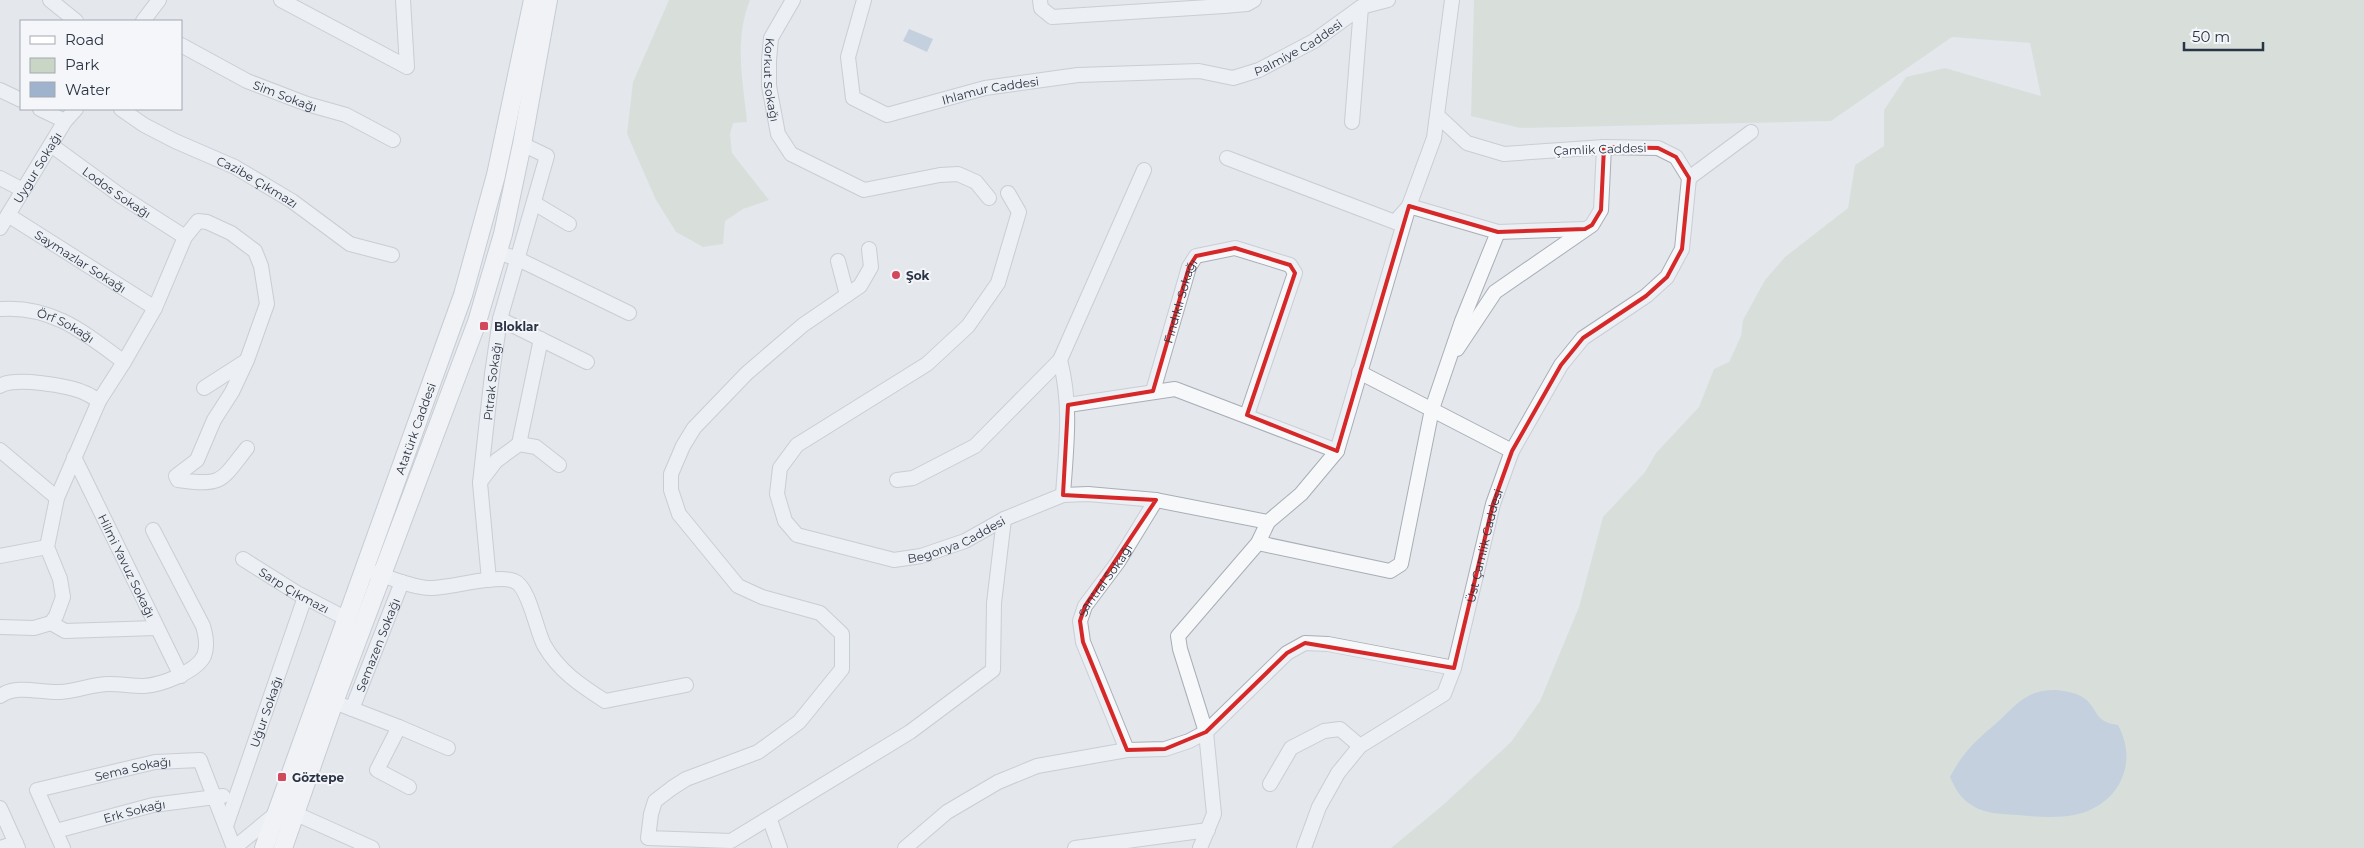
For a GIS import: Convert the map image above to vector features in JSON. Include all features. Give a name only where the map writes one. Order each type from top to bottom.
[{"type":"main road","points":[[525,0],[528,31]]},
{"type":"main road","name":"Atatürk Caddesi","points":[[264,848],[286,812],[334,702],[373,572],[463,295],[486,216],[528,31],[533,0]]},
{"type":"main road","name":"Atatürk Caddesi","points":[[283,848],[286,812],[347,619],[373,572],[476,322],[497,252],[522,144],[548,0]]},
{"type":"street","points":[[50,0],[75,20]]},
{"type":"street","points":[[144,20],[159,0]]},
{"type":"street","points":[[280,0],[406,67],[402,0]]},
{"type":"street","name":"Korkut Sokağı","points":[[793,0],[771,38],[769,60],[769,86],[778,134],[791,154],[864,190],[940,175],[958,174],[976,182],[989,198]]},
{"type":"street","name":"Ihlamur Caddesi","points":[[864,0],[848,57],[853,98],[887,115],[931,105],[985,88],[1078,75],[1199,72],[1233,78]]},
{"type":"street","points":[[1040,0],[1042,8],[1052,17],[1224,6],[1247,4],[1254,0]]},
{"type":"street","name":"Palmiye Caddesi","points":[[1233,78],[1258,70],[1314,41],[1362,7],[1388,0]]},
{"type":"street","points":[[1200,848],[1214,814],[1206,732],[1180,649],[1178,636],[1258,543],[1268,522],[1301,494],[1336,451],[1409,206],[1434,138],[1452,0]]},
{"type":"street","points":[[1352,122],[1362,7]]},
{"type":"street","name":"Sim Sokağı","points":[[182,46],[247,81],[307,104],[346,115],[393,140]]},
{"type":"street","points":[[0,90],[20,100]]},
{"type":"street","points":[[42,110],[66,121]]},
{"type":"street","name":"Uygur Sokağı","points":[[0,228],[66,121],[75,110]]},
{"type":"street","name":"Cazibe Çıkmazı","points":[[123,110],[167,137],[235,167],[292,201],[350,244],[392,255]]},
{"type":"street","name":"Çamlik Caddesi","points":[[1438,116],[1466,143],[1504,154],[1604,147],[1658,148],[1676,158],[1688,178]]},
{"type":"street","points":[[1434,138],[1449,126]]},
{"type":"street","points":[[1688,178],[1751,132]]},
{"type":"street","name":"Pıtrak Sokağı","points":[[489,580],[480,482],[500,320],[547,156],[522,144]]},
{"type":"street","name":"Lodos Sokağı","points":[[51,145],[121,196],[185,237]]},
{"type":"street","points":[[1444,369],[1495,292],[1592,225],[1600,210],[1604,147]]},
{"type":"street","points":[[1227,158],[1395,222],[1409,206]]},
{"type":"street","points":[[897,480],[913,478],[975,446],[1060,360],[1144,170]]},
{"type":"street","points":[[0,178],[23,190]]},
{"type":"street","name":"Üst Çamlik Caddesi","points":[[1304,848],[1319,807],[1338,773],[1360,746],[1444,694],[1454,668],[1493,504],[1512,451],[1561,365],[1583,338],[1646,296],[1667,276],[1682,249],[1688,178]]},
{"type":"street","name":"Begonya Caddesi","points":[[1008,193],[1019,212],[998,283],[968,326],[927,364],[797,445],[780,468],[777,494],[785,521],[797,535],[894,560],[921,556],[965,541],[1004,519],[1063,495],[1088,494],[1156,500],[1268,522]]},
{"type":"street","points":[[534,203],[569,224]]},
{"type":"street","points":[[1409,206],[1498,232],[1585,229]]},
{"type":"street","name":"Saymazlar Sokağı","points":[[8,214],[155,308]]},
{"type":"street","points":[[0,627],[34,628],[50,622],[63,597],[60,579],[47,547],[57,498],[99,401],[155,308],[185,237],[198,221],[207,222],[231,234],[255,251],[261,266],[267,304],[247,360],[232,392],[214,420],[197,460],[176,476],[178,480],[204,483],[218,482],[247,448]]},
{"type":"street","points":[[1258,543],[1390,571],[1401,564],[1432,410],[1444,369],[1498,232]]},
{"type":"street","name":"Fındıklı Sokağı","points":[[1153,391],[1188,267],[1196,256],[1235,248],[1290,265],[1295,273],[1247,415]]},
{"type":"street","points":[[869,249],[871,267],[860,286],[802,326],[747,372],[694,428],[670,474],[672,490],[679,514],[738,586],[762,597],[820,613],[842,634],[842,669],[798,722],[758,752],[686,780],[655,801],[651,814],[648,838],[731,841],[770,820],[910,732],[993,670],[994,603],[1004,519]]},
{"type":"street","points":[[497,252],[518,259],[629,313]]},
{"type":"street","points":[[838,260],[848,295]]},
{"type":"street","name":"Örf Sokağı","points":[[0,309],[29,309],[53,315],[88,335],[124,362]]},
{"type":"street","points":[[500,320],[587,362]]},
{"type":"street","points":[[480,482],[496,461],[519,444],[541,339]]},
{"type":"street","points":[[204,388],[247,360]]},
{"type":"street","points":[[1060,360],[1068,405],[1063,495]]},
{"type":"street","points":[[1358,372],[1393,388],[1512,451]]},
{"type":"street","points":[[0,386],[5,382],[16,381],[72,389],[86,393],[99,401]]},
{"type":"street","points":[[1068,405],[1175,389],[1247,415],[1336,451]]},
{"type":"street","points":[[519,444],[536,447],[559,465]]},
{"type":"street","points":[[0,450],[57,498]]},
{"type":"street","name":"Hilmi Yavuz Sokağı","points":[[74,457],[181,676]]},
{"type":"street","name":"Santral Sokağı","points":[[1127,750],[1083,642],[1080,621],[1085,606],[1118,562],[1156,500]]},
{"type":"street","points":[[0,696],[10,691],[20,690],[61,692],[108,684],[144,686],[163,683],[181,676],[203,657],[207,639],[203,626],[153,530]]},
{"type":"street","points":[[1,556],[47,547]]},
{"type":"street","name":"Sarp Çıkmazı","points":[[243,559],[305,597],[347,619]]},
{"type":"street","points":[[373,572],[402,582],[430,588],[489,580],[514,580],[524,588],[544,643],[558,666],[576,683],[605,701],[686,685]]},
{"type":"street","name":"Semazen Sokağı","points":[[352,709],[402,582]]},
{"type":"street","name":"Uğur Sokağı","points":[[226,826],[305,597]]},
{"type":"street","points":[[50,622],[65,631],[156,628]]},
{"type":"street","points":[[904,848],[946,812],[998,782],[1037,766],[1127,750],[1165,749],[1189,741],[1206,732],[1287,653],[1305,643],[1328,644],[1454,668]]},
{"type":"street","points":[[334,702],[448,748]]},
{"type":"street","points":[[399,727],[377,770],[409,786]]},
{"type":"street","points":[[1270,784],[1292,748],[1324,731],[1340,729],[1360,746]]},
{"type":"street","name":"Sema Sokağı","points":[[63,848],[37,790],[155,762],[200,760],[234,848]]},
{"type":"street","name":"Erk Sokağı","points":[[56,831],[153,805],[214,796],[237,795]]},
{"type":"street","points":[[0,808],[17,846],[0,848]]},
{"type":"street","points":[[234,848],[286,812],[364,846]]},
{"type":"street","points":[[770,820],[780,848]]},
{"type":"street","points":[[1075,848],[1208,830]]},
{"type":"highlighted area","points":[[1604,147],[1658,148],[1676,157],[1689,178],[1682,249],[1667,277],[1646,296],[1583,338],[1561,365],[1512,451],[1493,504],[1454,668],[1305,643],[1287,653],[1206,732],[1165,749],[1127,750],[1083,642],[1080,621],[1085,606],[1156,500],[1063,495],[1068,405],[1153,391],[1189,267],[1196,256],[1235,248],[1290,265],[1295,273],[1247,415],[1337,451],[1409,206],[1498,232],[1585,229],[1592,225],[1601,210]]},
{"type":"green space","points":[[669,0],[750,0],[742,30],[741,45],[747,122],[733,123],[730,134],[732,153],[769,200],[743,209],[725,221],[723,244],[703,247],[676,232],[656,200],[627,134],[633,82]]},
{"type":"green space","points":[[1474,0],[2364,0],[2364,848],[1391,848],[1443,805],[1511,742],[1540,701],[1579,607],[1603,517],[1645,472],[1656,453],[1699,407],[1714,369],[1729,362],[1741,336],[1743,320],[1765,280],[1785,257],[1848,208],[1855,165],[1884,146],[1884,110],[1906,77],[1945,68],[2041,96],[2030,43],[1952,37],[1831,121],[1520,128],[1471,116]]},
{"type":"water","points":[[909,29],[933,39],[927,52],[903,41]]},
{"type":"water","points":[[2057,690],[2081,696],[2089,702],[2100,718],[2118,725],[2124,739],[2126,766],[2116,789],[2096,807],[2082,813],[2058,817],[1983,811],[1965,800],[1954,786],[1950,777],[1968,749],[2020,701],[2036,693]]},
{"type":"place","name":"Şok","points":[[896,275]]},
{"type":"place","name":"Bloklar","points":[[484,326]]},
{"type":"place","name":"Göztepe","points":[[282,777]]}]
